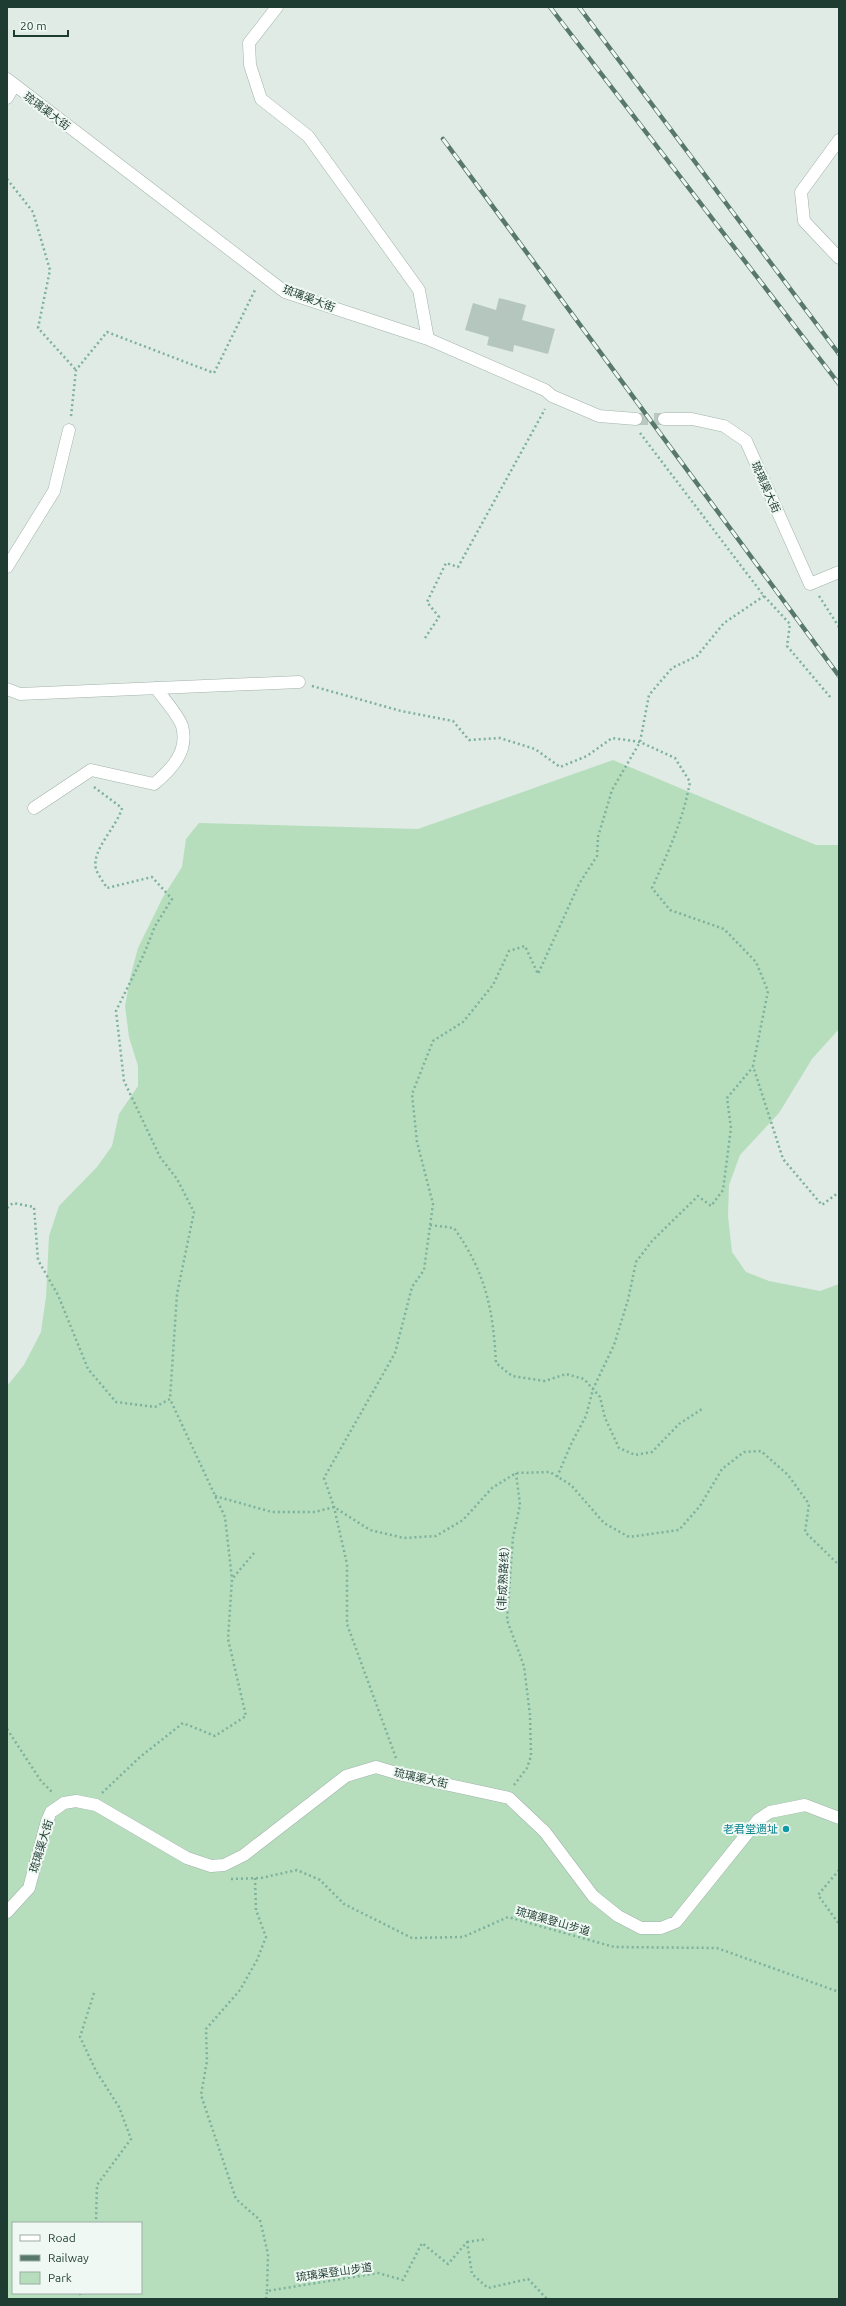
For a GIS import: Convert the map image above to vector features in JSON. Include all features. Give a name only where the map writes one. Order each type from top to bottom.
[{"type":"street","points":[[277,7],[249,43],[250,65],[261,98],[308,136],[419,290],[428,339]]},
{"type":"street","points":[[7,98],[11,83]]},
{"type":"street","name":"琉璃渠大街","points":[[11,83],[285,292],[428,339],[545,390],[552,396],[599,416],[632,419]]},
{"type":"street","points":[[839,140],[801,192],[804,221],[839,258]]},
{"type":"street","name":"琉璃渠大街","points":[[664,419],[692,419],[724,426],[746,441],[810,584]]},
{"type":"street","points":[[7,567],[54,491],[69,430]]},
{"type":"street","points":[[810,584],[839,572]]},
{"type":"street","points":[[7,689],[20,694],[299,682]]},
{"type":"street","points":[[34,808],[91,770],[154,784],[172,768],[177,762],[183,743],[182,726],[156,688]]},
{"type":"street","name":"琉璃渠大街","points":[[224,1866],[244,1855],[346,1776],[376,1767],[403,1775],[509,1798]]},
{"type":"street","points":[[509,1798],[545,1832],[593,1896],[618,1916],[641,1928],[661,1928],[676,1922],[758,1820],[770,1812],[805,1805],[839,1818]]},
{"type":"street","points":[[64,1803],[76,1801],[96,1805],[187,1858],[211,1866],[224,1866]]},
{"type":"street","name":"琉璃渠大街","points":[[7,1912],[29,1888],[47,1821],[51,1812],[64,1803]]},
{"type":"path","points":[[7,179],[33,212],[50,270],[38,328],[76,370]]},
{"type":"path","points":[[69,430],[76,370],[107,332],[214,373],[262,275]]},
{"type":"path","points":[[425,638],[439,617],[427,602],[446,562],[458,567],[552,396]]},
{"type":"path","points":[[632,419],[764,596],[790,624],[787,646],[831,698]]},
{"type":"path","points":[[810,584],[839,627]]},
{"type":"path","points":[[403,1775],[347,1624],[347,1564],[334,1507],[324,1478],[395,1353],[412,1287],[424,1270],[433,1204],[416,1142],[412,1094],[433,1041],[463,1022],[493,985],[509,951],[525,946],[538,974],[579,884],[597,856],[598,837],[612,790],[640,742],[649,695],[672,668],[698,656],[724,623],[764,596]]},
{"type":"path","points":[[299,682],[401,711],[453,721],[469,740],[500,738],[534,749],[560,767],[587,756],[612,738],[640,742],[675,758],[690,782],[684,811],[672,846],[652,888],[670,910],[724,929],[756,962],[768,991],[753,1066],[727,1098],[731,1128],[723,1190],[711,1206],[698,1196],[652,1241],[636,1262],[628,1300],[614,1345],[593,1389],[586,1416],[572,1442],[557,1476]]},
{"type":"path","points":[[80,777],[122,808],[119,819],[99,848],[96,868],[107,888],[152,878],[172,899],[155,926],[144,954],[116,1011],[124,1081],[160,1157],[177,1178],[194,1212],[177,1294],[170,1399],[225,1517],[232,1579],[228,1639],[246,1716],[215,1736],[182,1723],[140,1757],[90,1804]]},
{"type":"path","points":[[753,1066],[783,1159],[822,1205],[839,1192]]},
{"type":"path","points":[[7,1208],[13,1203],[34,1207],[38,1260],[58,1294],[88,1369],[116,1402],[156,1407],[170,1399]]},
{"type":"path","points":[[430,1225],[454,1228],[472,1253],[490,1301],[496,1363],[512,1376],[545,1381],[566,1374],[584,1379],[600,1396],[605,1418],[619,1448],[635,1455],[652,1452],[679,1424],[702,1409]]},
{"type":"path","points":[[215,1496],[272,1512],[315,1512],[334,1507],[370,1530],[404,1538],[436,1536],[463,1520],[492,1488],[516,1473],[550,1472],[571,1485],[604,1523],[629,1537],[679,1530],[700,1506],[722,1469],[744,1452],[761,1451],[788,1475],[809,1504],[805,1532],[839,1565]]},
{"type":"path","name":"（非成熟路线）","points":[[509,1798],[516,1782],[527,1768],[531,1756],[530,1715],[524,1666],[507,1620],[513,1537],[520,1505],[516,1473]]},
{"type":"path","points":[[232,1579],[254,1553]]},
{"type":"path","points":[[7,1729],[41,1781],[64,1803]]},
{"type":"path","name":"琉璃渠登山步道","points":[[224,1866],[222,1880],[255,1878],[298,1870],[320,1880],[344,1904],[412,1938],[463,1937],[508,1917],[614,1947],[717,1948],[839,1992]]},
{"type":"path","points":[[839,1870],[818,1895],[839,1924]]},
{"type":"path","points":[[255,1878],[256,1910],[266,1937],[257,1960],[240,1990],[206,2028],[207,2061],[201,2096],[236,2199],[260,2220],[268,2254],[266,2299]]},
{"type":"path","points":[[94,1993],[80,2037],[96,2071],[119,2107],[131,2139],[97,2185],[96,2222]]},
{"type":"path","points":[[487,2239],[467,2242],[472,2274],[488,2288],[528,2279],[547,2299]]},
{"type":"path","name":"琉璃渠登山步道","points":[[267,2291],[378,2273],[403,2280],[422,2243],[448,2264],[467,2242]]},
{"type":"green space","points":[[613,760],[816,845],[839,845],[839,1029],[812,1059],[779,1113],[740,1155],[729,1185],[728,1216],[732,1252],[746,1272],[769,1281],[820,1291],[839,1284],[839,2299],[7,2299],[7,1386],[24,1365],[41,1332],[46,1297],[49,1236],[59,1206],[97,1167],[112,1146],[119,1114],[138,1086],[138,1066],[129,1037],[125,1006],[131,974],[138,948],[163,897],[182,867],[186,839],[199,823],[418,829]]},
{"type":"building","points":[[499,298],[526,305],[522,320],[555,329],[548,354],[514,345],[513,352],[487,345],[489,337],[465,330],[473,303],[496,310]]},
{"type":"tunnel","points":[[636,419],[664,419]]},
{"type":"railway","points":[[550,7],[839,384]]},
{"type":"railway","points":[[579,7],[839,354]]},
{"type":"railway","points":[[443,139],[839,676]]},
{"type":"place","name":"老君堂遗址","points":[[786,1829]]}]
